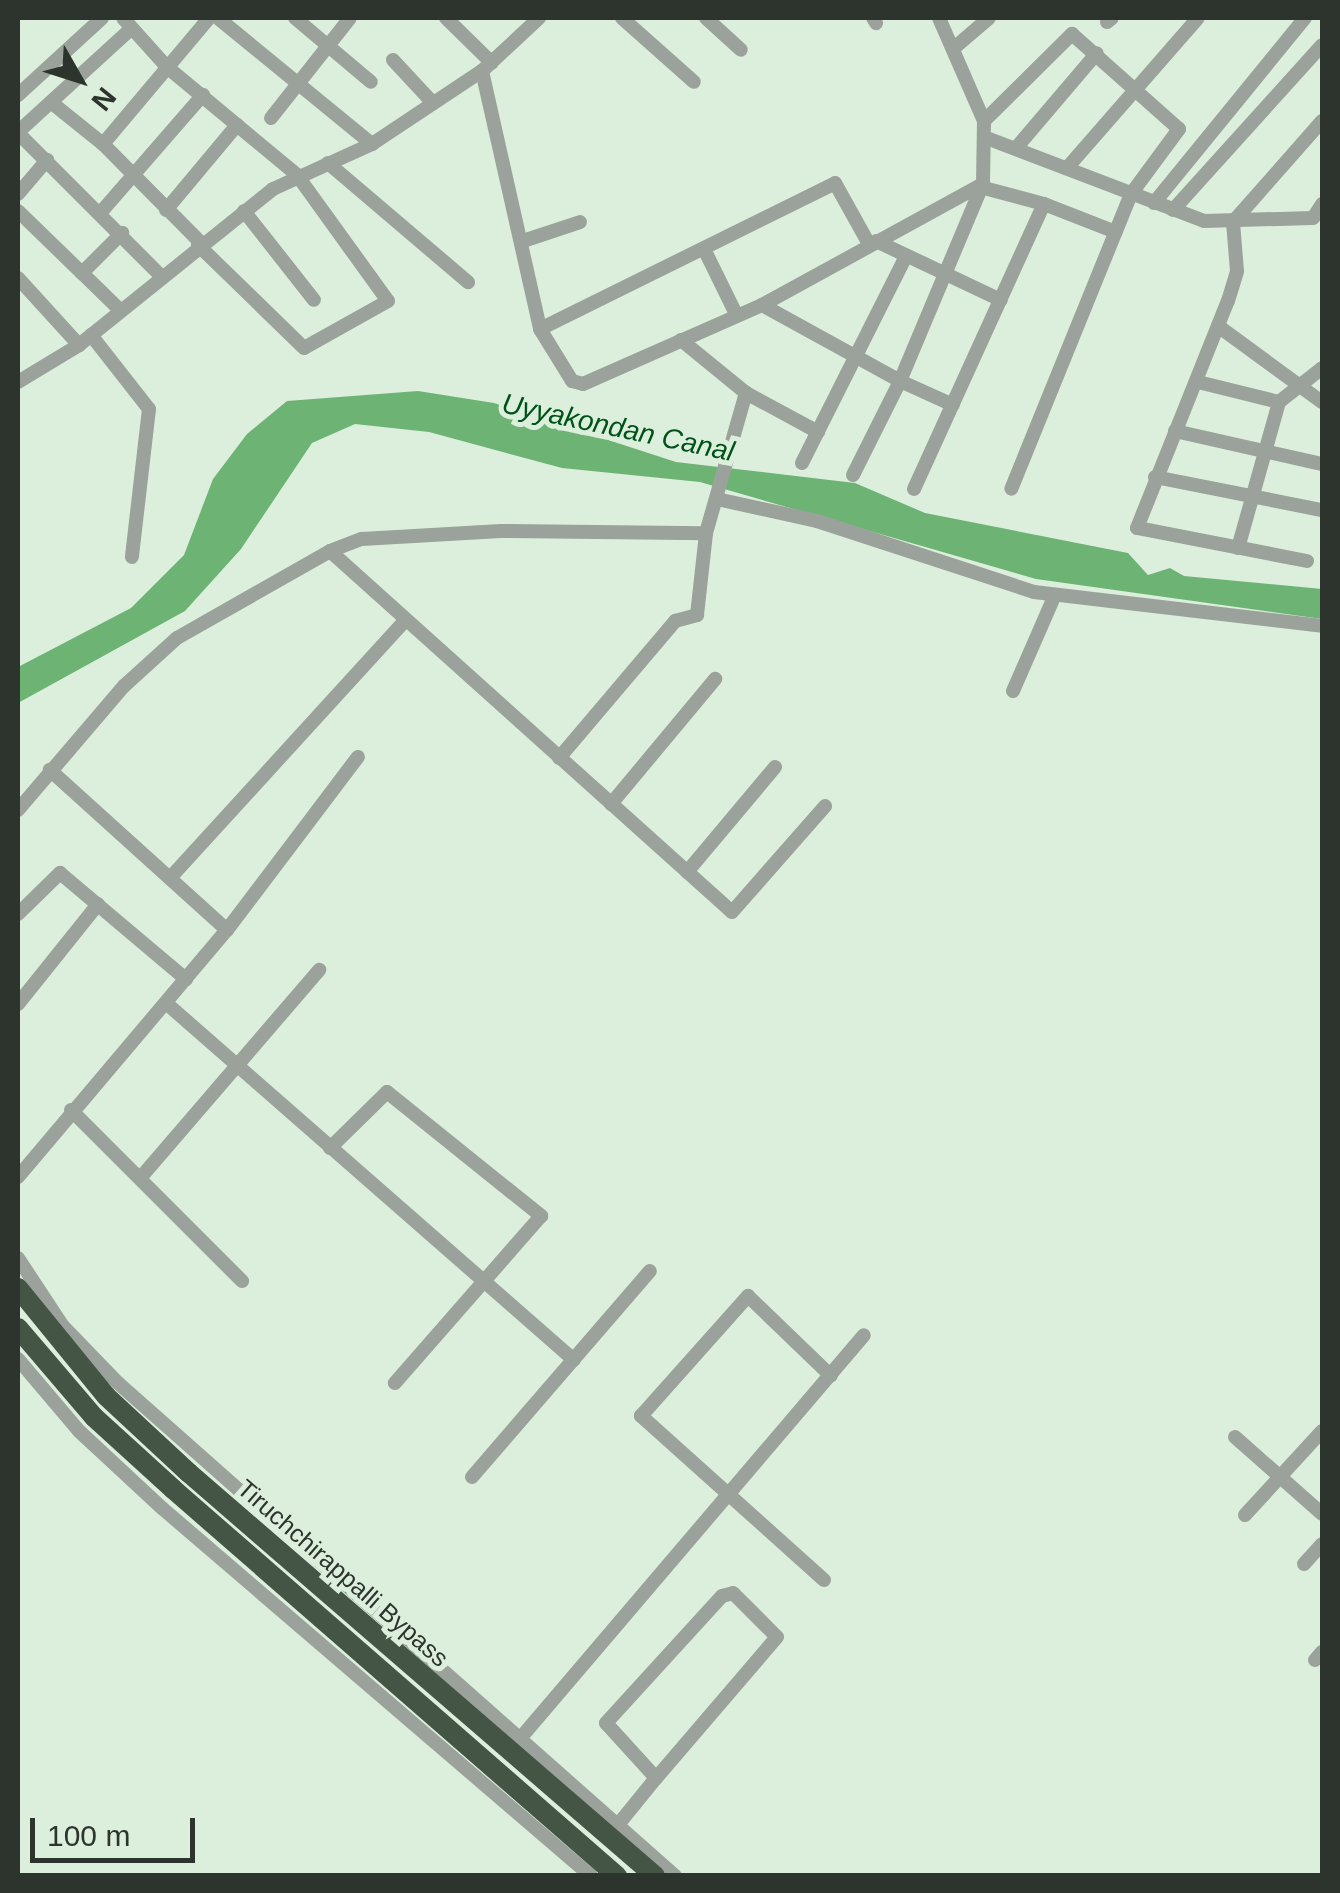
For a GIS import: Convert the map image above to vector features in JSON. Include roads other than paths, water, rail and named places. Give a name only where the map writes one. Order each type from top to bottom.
[{"type":"highway","name":"Tiruchchirappalli Bypass","points":[[18,1288],[120,1409],[655,1876]]},
{"type":"highway","name":"Tiruchchirappalli Bypass","points":[[18,1328],[133,1453],[617,1876]]},
{"type":"street","points":[[18,95],[102,18]]},
{"type":"street","points":[[102,144],[209,18]]},
{"type":"street","points":[[218,18],[372,144]]},
{"type":"street","points":[[294,18],[371,82]]},
{"type":"street","points":[[271,118],[350,18]]},
{"type":"street","points":[[446,18],[487,68],[540,329],[572,381],[584,384],[762,305],[984,186],[1116,232]]},
{"type":"street","points":[[622,18],[694,82]]},
{"type":"street","points":[[706,18],[741,50]]},
{"type":"street","points":[[853,475],[900,381],[984,186],[984,121],[940,18]]},
{"type":"street","points":[[954,48],[989,18]]},
{"type":"street","points":[[1067,168],[1198,18]]},
{"type":"street","points":[[18,382],[85,340],[199,243],[298,174],[372,144],[487,68],[530,20]]},
{"type":"street","points":[[1154,203],[1304,20],[1322,42],[1174,210]]},
{"type":"street","points":[[52,103],[135,176],[304,348],[360,322],[388,301],[298,174],[167,67],[128,23],[18,133],[102,210],[160,275]]},
{"type":"street","points":[[984,121],[1067,36],[1098,53],[1179,129],[1131,194],[1011,489]]},
{"type":"street","points":[[1017,148],[1098,53]]},
{"type":"street","points":[[393,60],[433,103]]},
{"type":"street","points":[[102,210],[202,95]]},
{"type":"street","points":[[1306,561],[1137,528],[1155,477],[1198,382],[1237,271],[1233,222],[1322,121]]},
{"type":"street","points":[[166,210],[237,124]]},
{"type":"street","points":[[984,138],[1174,210],[1233,222],[1313,218],[1322,204]]},
{"type":"street","points":[[18,194],[48,160]]},
{"type":"street","points":[[328,163],[468,282]]},
{"type":"street","points":[[540,329],[835,183],[872,243],[946,279],[1001,300]]},
{"type":"street","points":[[914,489],[1044,204]]},
{"type":"street","points":[[18,211],[120,310]]},
{"type":"street","points":[[244,211],[314,300]]},
{"type":"street","points":[[524,240],[580,222]]},
{"type":"street","points":[[82,273],[122,233]]},
{"type":"street","points":[[705,250],[737,316]]},
{"type":"street","points":[[802,464],[905,258]]},
{"type":"street","points":[[18,278],[85,340],[149,410],[132,557]]},
{"type":"street","points":[[762,305],[853,357],[953,405]]},
{"type":"street","points":[[1218,326],[1303,382],[1322,402]]},
{"type":"street","points":[[681,340],[746,393],[818,432]]},
{"type":"street","points":[[1238,548],[1279,402],[1322,368]]},
{"type":"street","points":[[1198,382],[1279,402]]},
{"type":"street","points":[[559,758],[675,621],[697,616],[706,533],[746,393]]},
{"type":"street","points":[[1175,432],[1322,464]]},
{"type":"street","points":[[1155,477],[1251,500],[1322,510]]},
{"type":"street","points":[[717,498],[1055,595],[1322,626]]},
{"type":"street","points":[[18,810],[50,770],[177,638],[330,551],[362,539],[501,532],[706,533]]},
{"type":"street","points":[[330,551],[404,622],[732,912],[824,806]]},
{"type":"street","points":[[1014,691],[1055,595]]},
{"type":"street","points":[[170,878],[404,622]]},
{"type":"street","points":[[611,804],[715,679]]},
{"type":"street","points":[[18,1177],[227,930],[358,757]]},
{"type":"street","points":[[687,872],[775,766]]},
{"type":"street","points":[[50,770],[227,930]]},
{"type":"street","points":[[18,914],[54,873],[98,904],[186,979]]},
{"type":"street","points":[[18,1004],[98,904]]},
{"type":"street","points":[[142,1176],[239,1068],[319,970]]},
{"type":"street","points":[[166,1003],[574,1360]]},
{"type":"street","points":[[330,1148],[387,1092],[540,1216],[395,1382]]},
{"type":"street","points":[[72,1110],[142,1176],[242,1281]]},
{"type":"street","points":[[18,1258],[62,1325],[118,1383],[675,1876]]},
{"type":"street","points":[[472,1477],[650,1271]]},
{"type":"street","points":[[824,1580],[641,1416],[748,1296],[831,1376]]},
{"type":"street","points":[[518,1740],[864,1336]]},
{"type":"street","points":[[18,1358],[79,1430],[162,1508],[592,1876]]},
{"type":"street","points":[[1245,1516],[1322,1432]]},
{"type":"street","points":[[1235,1437],[1322,1514]]},
{"type":"street","points":[[1304,1564],[1322,1544]]},
{"type":"street","points":[[617,1826],[777,1637],[733,1593],[606,1723],[656,1778]]},
{"type":"water label","name":"Uyyakondan Canal","points":[[618,428]]}]
